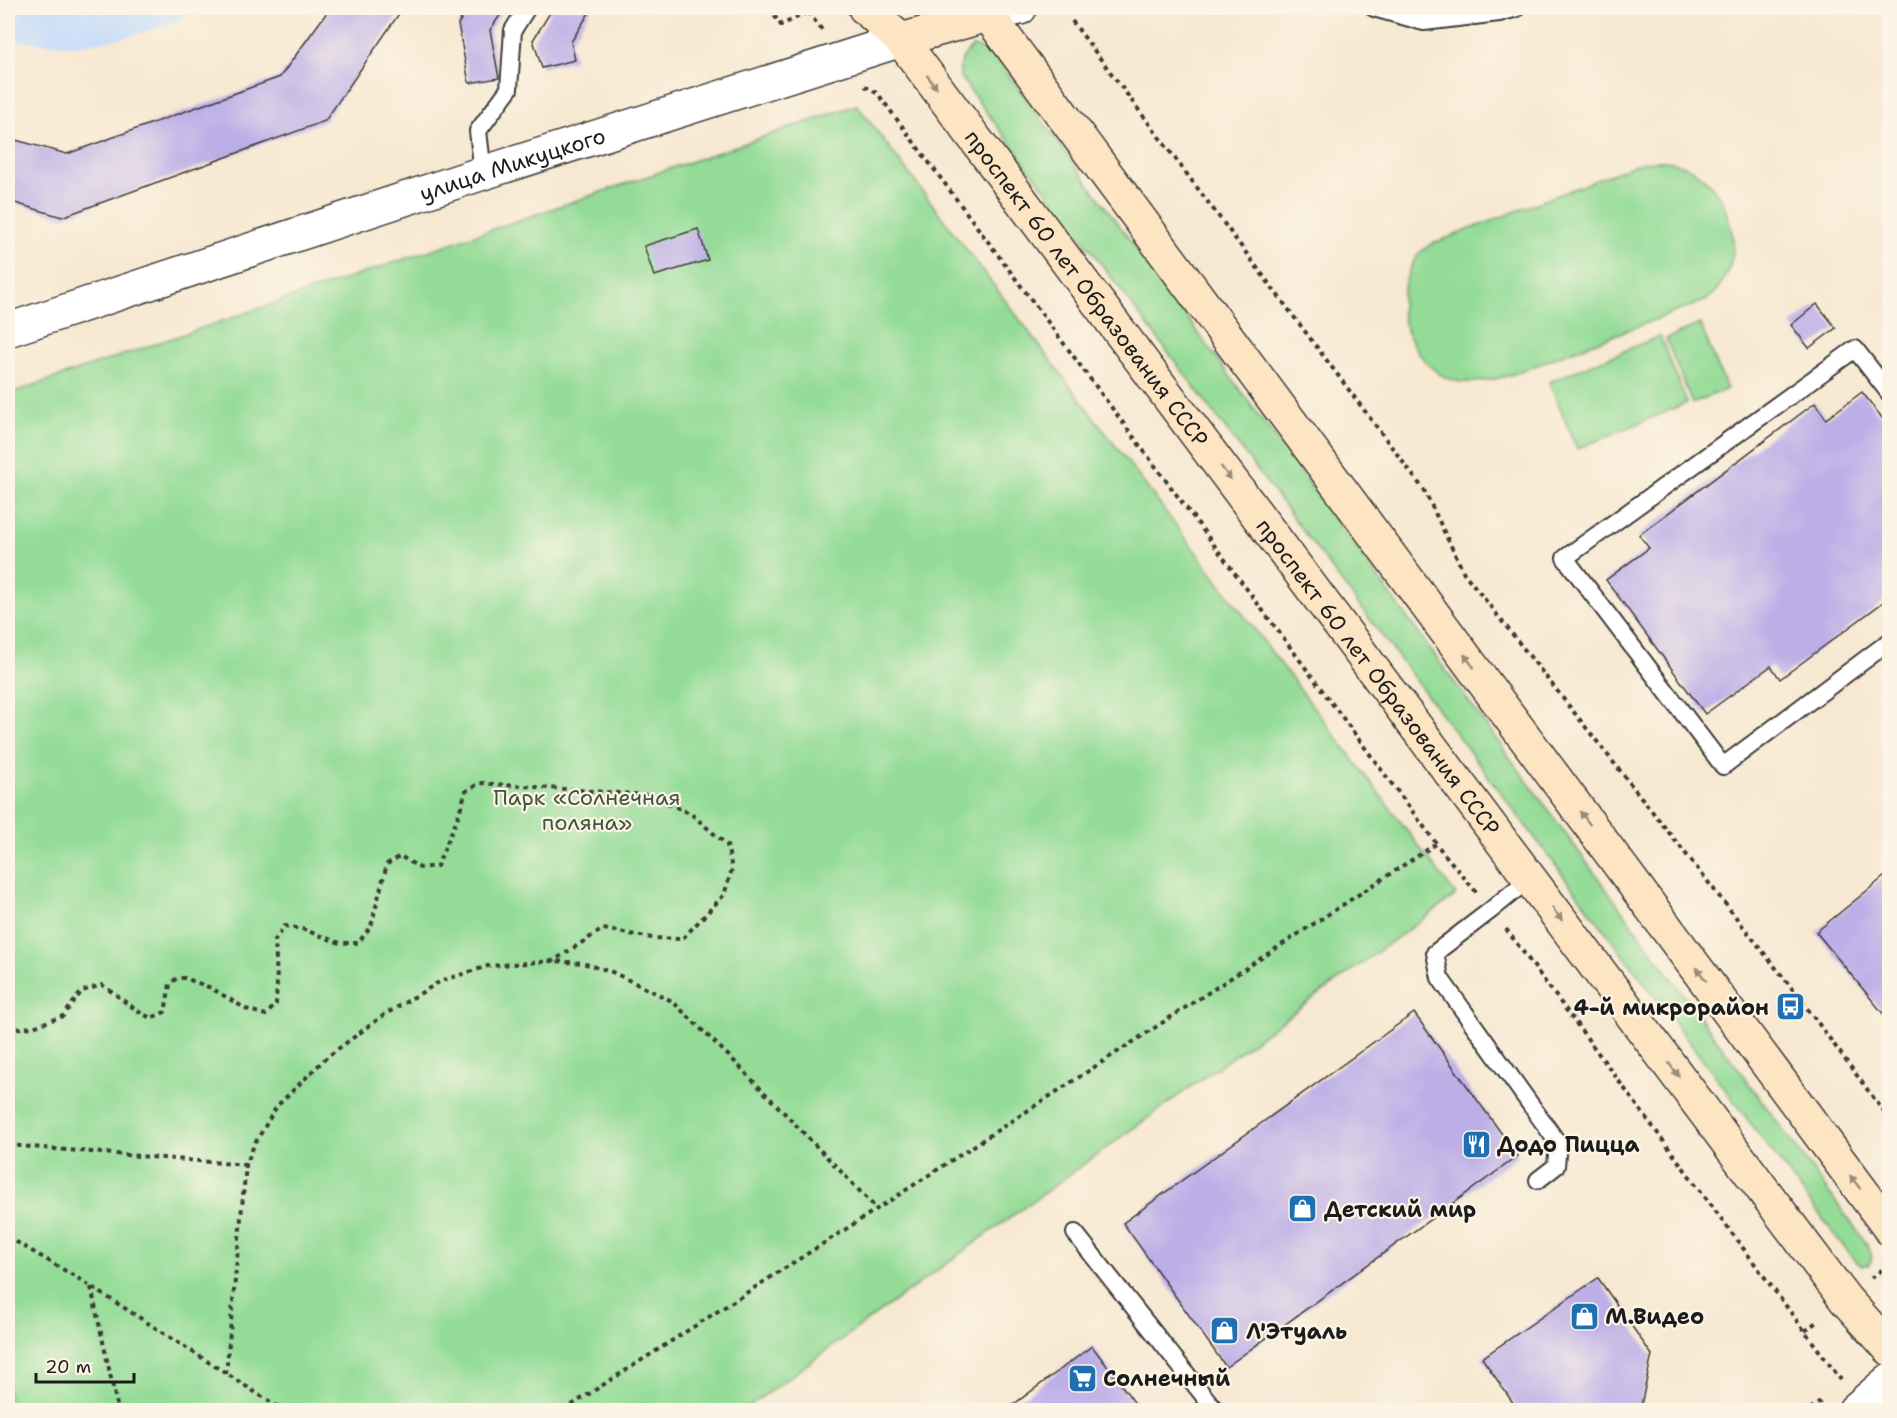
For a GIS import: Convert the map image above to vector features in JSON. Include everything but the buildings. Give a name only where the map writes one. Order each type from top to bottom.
[{"type":"main road","name":"проспект 60 лет Образования СССР","points":[[865,8],[901,40],[1845,1299],[1890,1349]]},
{"type":"main road","name":"улица Микуцкого","points":[[901,40],[986,11]]},
{"type":"main road","points":[[986,11],[1890,1229]]},
{"type":"street","name":"улица Микуцкого","points":[[986,11],[1020,8]]},
{"type":"street","name":"улица Микуцкого","points":[[8,330],[901,40]]},
{"type":"street","points":[[1849,1396],[1890,1380]]},
{"type":"lane","points":[[483,174],[478,131],[509,89],[513,30],[527,8]]},
{"type":"lane","points":[[1374,8],[1424,22],[1518,8]]},
{"type":"lane","points":[[1890,394],[1855,349],[1565,558],[1724,766],[1890,641]]},
{"type":"lane","points":[[1530,878],[1435,953],[1440,978],[1558,1143],[1556,1166],[1538,1180]]},
{"type":"lane","points":[[1076,1233],[1215,1410]]},
{"type":"path","points":[[769,8],[781,25],[817,8]]},
{"type":"path","points":[[808,12],[822,31]]},
{"type":"path","points":[[1072,21],[1424,490],[1464,573],[1798,996],[1890,1120]]},
{"type":"path","points":[[865,85],[878,94],[1436,844],[1491,910],[1805,1331],[1849,1396]]},
{"type":"path","points":[[8,1029],[33,1027],[63,1016],[82,991],[102,985],[121,997],[136,1012],[151,1018],[165,1012],[170,984],[177,978],[185,978],[211,988],[246,1009],[266,1015],[276,1004],[275,940],[285,927],[302,929],[340,943],[358,943],[371,926],[387,864],[400,856],[420,868],[437,866],[466,791],[480,783],[648,795],[690,813],[727,845],[732,869],[724,895],[682,939],[652,938],[603,929],[553,961]]},
{"type":"path","points":[[564,1410],[877,1209],[1436,844]]},
{"type":"path","points":[[226,1374],[246,1166],[254,1145],[277,1106],[327,1057],[384,1015],[441,981],[488,966],[553,961],[582,963],[610,971],[672,1001],[735,1061],[877,1209]]},
{"type":"path","points":[[8,1144],[246,1166]]},
{"type":"path","points":[[8,1237],[91,1287],[283,1410]]},
{"type":"path","points":[[1869,1281],[1887,1266]]},
{"type":"path","points":[[91,1287],[118,1410]]},
{"type":"path","points":[[1805,1331],[1827,1314]]},
{"type":"shaded area","points":[[8,8],[195,8],[173,24],[118,39],[77,46],[8,41]]},
{"type":"green space","points":[[973,46],[987,50],[995,56],[1866,1243],[1871,1257],[1868,1265],[1861,1265],[1853,1259],[960,77],[962,60]]},
{"type":"green space","name":"Парк «Солнечная поляна»","points":[[857,105],[1456,895],[744,1410],[8,1410],[8,394]]},
{"type":"green space","points":[[1667,161],[1692,170],[1712,187],[1726,211],[1733,237],[1733,253],[1729,269],[1723,280],[1707,300],[1529,368],[1490,380],[1463,382],[1452,380],[1441,374],[1422,357],[1408,334],[1402,304],[1408,275],[1422,250],[1432,244],[1637,164]]},
{"type":"green space","points":[[1700,324],[1727,389],[1692,403],[1666,339]]},
{"type":"green space","points":[[1660,336],[1687,403],[1577,449],[1549,382]]},
{"type":"place","name":"4-й микрорайон","points":[[1790,1007]]},
{"type":"place","name":"Додо Пицца","points":[[1476,1144]]},
{"type":"place","name":"Детский мир","points":[[1303,1209]]},
{"type":"place","name":"М.Видео","points":[[1584,1316]]},
{"type":"place","name":"Л'Этуаль","points":[[1225,1331]]},
{"type":"place","name":"Солнечный","points":[[1082,1378]]}]
